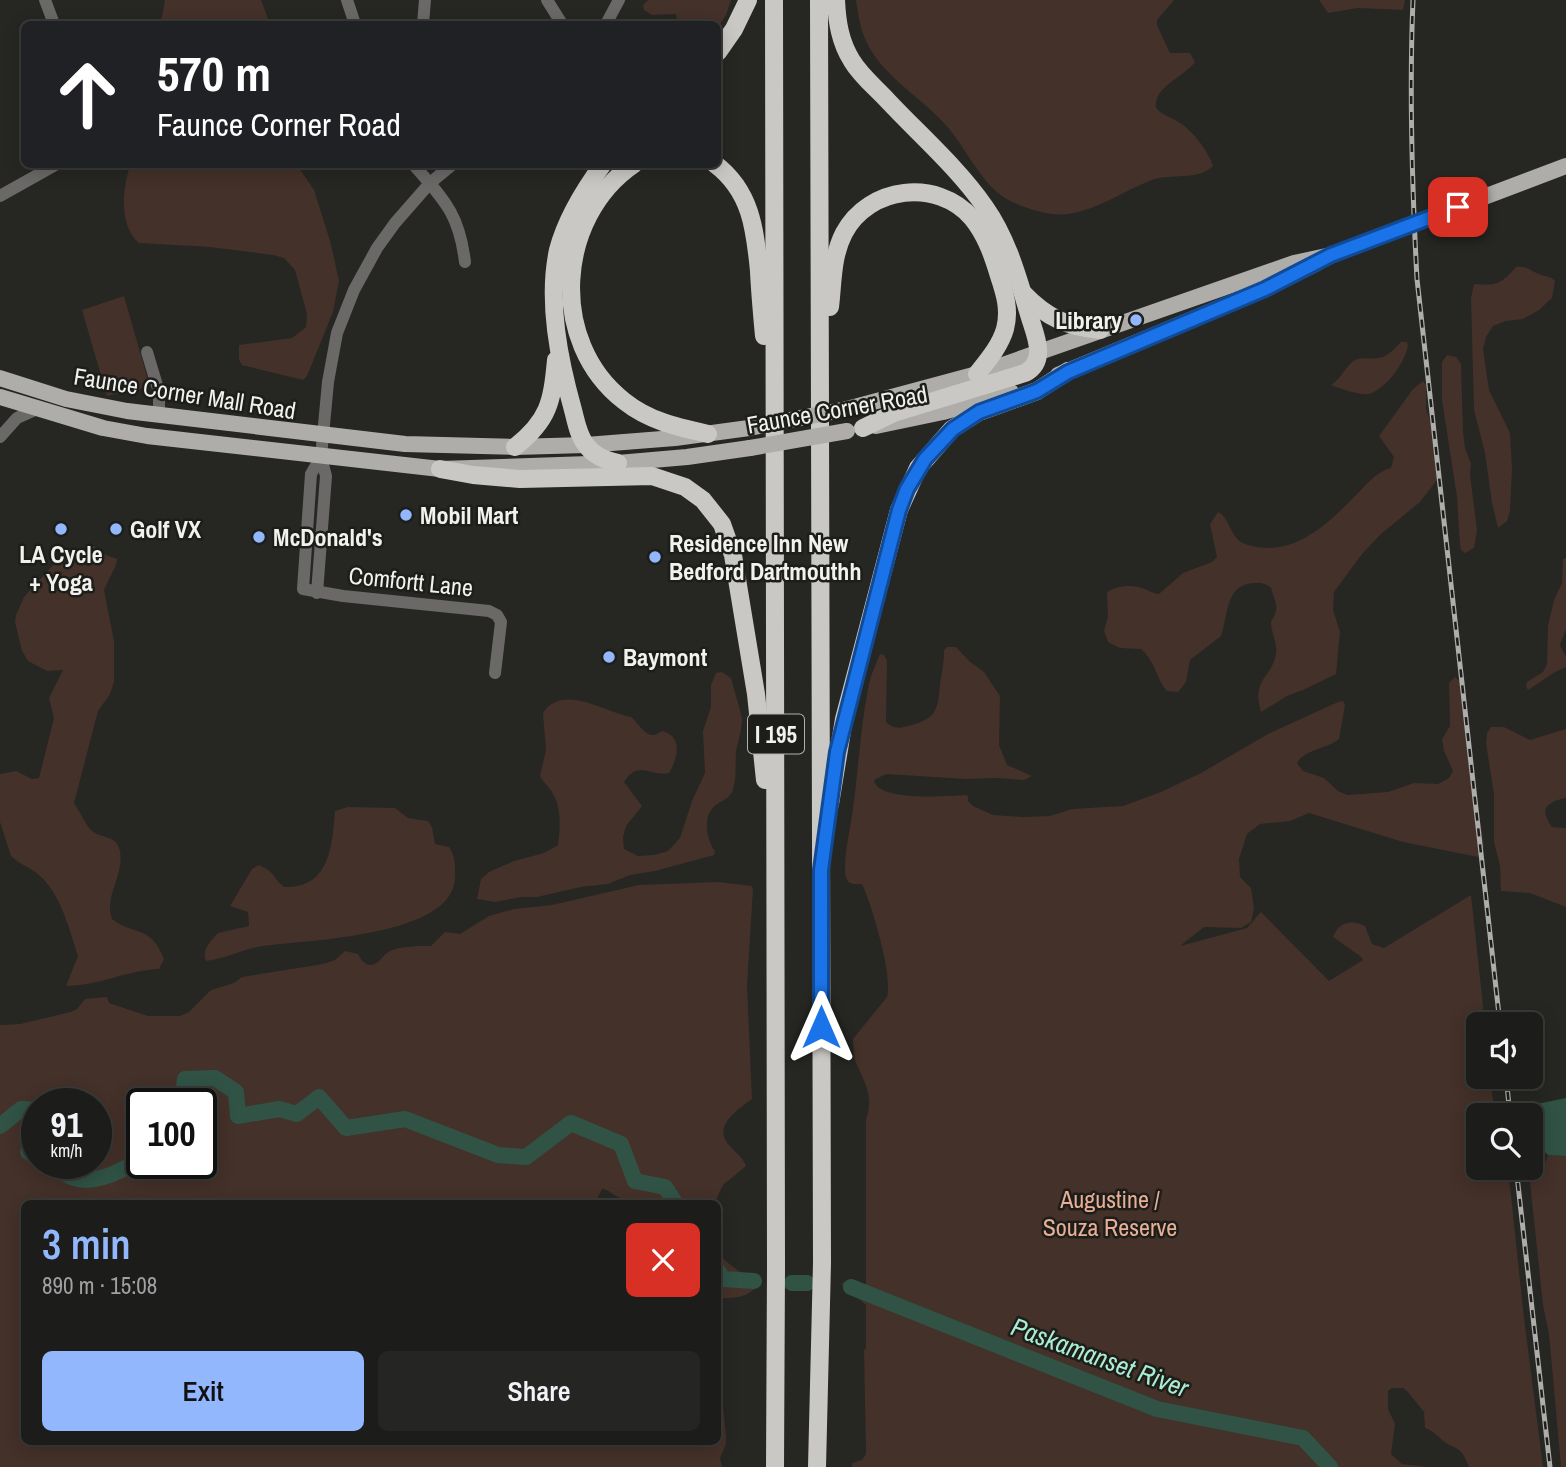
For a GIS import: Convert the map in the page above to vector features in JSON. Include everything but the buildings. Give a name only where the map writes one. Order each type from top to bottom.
[{"type":"highway","points":[[721,48],[734,29],[748,0]]},
{"type":"highway","name":"I 195","points":[[774,0],[775,1467]]},
{"type":"highway","name":"I 195","points":[[817,1467],[822,1263],[819,0]]},
{"type":"highway","points":[[836,0],[840,34],[852,62],[981,202],[1002,237],[1022,292],[1038,353],[1034,367],[1025,373],[894,413],[855,429]]},
{"type":"highway","points":[[600,168],[577,204],[559,248],[554,287],[558,339],[568,392],[580,433],[586,445],[602,458],[618,463]]},
{"type":"highway","points":[[629,168],[600,197],[587,216],[579,235],[570,282],[574,318],[581,343],[592,366],[616,395],[663,424],[708,434]]},
{"type":"highway","points":[[719,168],[739,188],[752,216],[765,355],[774,409]]},
{"type":"highway","points":[[820,383],[833,273],[841,240],[850,224],[865,209],[880,199],[908,192],[937,196],[956,204],[979,228],[992,256],[1005,294],[1007,319],[1000,342],[977,374]]},
{"type":"highway","points":[[1022,292],[1042,312],[1057,321],[1072,327],[1100,330]]},
{"type":"highway","points":[[515,447],[534,431],[544,417],[553,389],[558,339]]},
{"type":"highway","points":[[821,870],[844,719],[899,510],[907,489],[925,459],[961,423],[979,412],[1037,391],[1068,372]]},
{"type":"highway","points":[[440,469],[520,479],[652,476],[685,487],[709,506],[722,524],[733,555],[755,684],[765,792],[776,856]]},
{"type":"main road","name":"Faunce Corner Road","points":[[323,436],[424,446],[586,445],[708,434],[847,409],[977,374],[1294,263],[1331,255],[1566,166]]},
{"type":"main road","name":"Faunce Corner Road","points":[[321,457],[440,469],[618,463],[750,448],[855,429],[974,404],[1068,372],[1299,274],[1331,255]]},
{"type":"main road","points":[[1210,293],[1218,309]]},
{"type":"main road","name":"Faunce Corner Mall Road","points":[[0,379],[66,399],[159,416],[323,436]]},
{"type":"main road","name":"Faunce Corner Mall Road","points":[[0,397],[118,431],[321,457]]},
{"type":"street","points":[[46,0],[53,21]]},
{"type":"street","points":[[347,0],[354,21]]},
{"type":"street","points":[[423,21],[425,0]]},
{"type":"street","points":[[547,0],[560,21]]},
{"type":"street","points":[[608,21],[618,0]]},
{"type":"street","points":[[0,196],[50,168]]},
{"type":"street","points":[[417,168],[448,205],[457,222],[465,262]]},
{"type":"street","points":[[317,593],[326,476],[321,457],[334,347],[354,290],[386,235],[430,183],[448,168]]},
{"type":"street","points":[[147,352],[160,399],[159,416]]},
{"type":"street","points":[[0,437],[18,418],[37,409]]},
{"type":"street","name":"Comfortt Lane","points":[[321,457],[311,474],[303,589],[317,593],[489,611],[497,615],[500,622],[495,673]]},
{"type":"green space","points":[[165,0],[261,0],[269,21],[159,21]]},
{"type":"green space","points":[[648,0],[731,0],[721,22],[674,21],[676,14],[652,15],[644,10],[643,5]]},
{"type":"green space","points":[[856,0],[1174,0],[1157,20],[1157,25],[1170,53],[1190,53],[1195,62],[1164,88],[1156,101],[1156,108],[1193,134],[1213,166],[1200,174],[1152,180],[1078,212],[1052,214],[1013,202],[987,182],[950,130],[893,77],[873,54],[862,31]]},
{"type":"green space","points":[[1319,0],[1405,0],[1403,10],[1358,8],[1328,13]]},
{"type":"green space","points":[[129,168],[299,168],[314,190],[339,281],[333,312],[303,380],[242,365],[239,360],[239,345],[292,338],[306,327],[307,314],[295,270],[284,258],[273,255],[210,247],[139,243],[132,235],[125,216]]},
{"type":"green space","points":[[1516,267],[1526,268],[1555,281],[1552,298],[1523,319],[1493,326],[1483,349],[1489,390],[1510,433],[1510,511],[1507,521],[1498,528],[1485,453],[1474,410],[1471,298],[1474,284],[1498,283]]},
{"type":"green space","points":[[124,296],[150,387],[107,396],[82,310]]},
{"type":"green space","points":[[1401,342],[1407,342],[1408,346],[1403,360],[1388,381],[1376,391],[1361,394],[1331,385],[1355,360],[1385,356]]},
{"type":"green space","points":[[1447,355],[1456,357],[1461,364],[1463,431],[1471,464],[1477,530],[1474,548],[1465,553],[1460,545],[1457,497],[1442,400],[1442,362]]},
{"type":"green space","points":[[1423,381],[1426,385],[1426,409],[1437,439],[1437,480],[1420,502],[1381,534],[1362,554],[1334,592],[1333,610],[1340,632],[1336,674],[1287,696],[1261,712],[1260,685],[1274,662],[1276,650],[1271,622],[1276,602],[1271,588],[1262,583],[1245,584],[1233,595],[1221,636],[1190,660],[1186,682],[1178,692],[1167,691],[1141,649],[1120,648],[1108,642],[1104,631],[1108,616],[1107,592],[1119,587],[1134,586],[1159,594],[1183,573],[1212,562],[1217,557],[1210,524],[1218,512],[1225,518],[1236,538],[1245,544],[1262,548],[1293,543],[1321,528],[1372,478],[1391,468],[1394,457],[1379,436],[1413,389]]},
{"type":"green space","points":[[92,545],[117,559],[104,590],[114,641],[114,682],[110,694],[98,711],[74,803],[92,831],[112,839],[119,848],[120,866],[110,901],[112,919],[148,936],[159,948],[164,959],[159,969],[66,986],[78,956],[63,912],[47,883],[11,856],[0,822],[0,774],[16,771],[32,779],[39,778],[54,718],[49,698],[63,670],[47,671],[28,661],[22,651],[15,622],[16,615],[24,597],[55,563]]},
{"type":"green space","points":[[1566,558],[1566,629],[1560,645],[1566,657],[1566,667],[1528,690],[1527,682],[1543,672],[1547,664],[1548,626],[1554,600],[1562,583],[1563,559]]},
{"type":"green space","name":"Augustine / Souza Reserve","points":[[947,647],[956,647],[984,672],[1000,696],[999,745],[1007,765],[1032,776],[1024,780],[886,774],[874,780],[878,787],[899,795],[965,795],[973,806],[993,815],[1023,817],[1050,816],[1072,809],[1123,806],[1201,773],[1268,734],[1343,701],[1345,705],[1339,739],[1301,758],[1297,763],[1303,771],[1324,778],[1338,791],[1347,795],[1388,792],[1414,783],[1438,784],[1449,778],[1453,771],[1442,739],[1450,726],[1449,683],[1455,677],[1461,682],[1463,715],[1472,759],[1473,795],[1484,847],[1478,857],[1403,842],[1309,813],[1290,821],[1260,824],[1247,834],[1239,859],[1240,877],[1251,888],[1254,908],[1251,922],[1241,928],[1204,927],[1180,946],[1247,928],[1261,912],[1329,981],[1363,960],[1333,937],[1342,925],[1350,922],[1365,926],[1372,944],[1384,948],[1471,895],[1484,1012],[1466,1012],[1466,1089],[1492,1089],[1493,1103],[1466,1103],[1466,1180],[1509,1180],[1543,1467],[1469,1467],[1459,1450],[1425,1428],[1424,1412],[1407,1391],[1403,1388],[1392,1388],[1388,1391],[1388,1409],[1395,1424],[1391,1454],[1402,1464],[1427,1467],[852,1467],[852,1463],[862,1460],[866,1454],[866,1305],[841,1284],[846,1281],[861,1288],[866,1287],[866,1119],[869,1104],[867,1090],[855,1060],[853,1039],[887,997],[888,987],[884,957],[871,908],[862,884],[847,880],[846,854],[865,706],[870,680],[880,654],[884,655],[887,661],[886,722],[901,727],[927,719],[935,711],[944,650]]},
{"type":"green space","points":[[722,672],[731,678],[742,719],[733,789],[729,796],[711,810],[707,820],[707,831],[714,855],[630,875],[608,884],[495,902],[477,899],[481,879],[489,872],[514,861],[544,853],[558,845],[558,806],[540,776],[546,750],[543,713],[551,704],[561,700],[584,702],[631,717],[648,734],[662,731],[673,738],[677,748],[669,773],[635,771],[624,782],[642,806],[626,826],[624,849],[638,856],[668,851],[680,838],[705,773],[703,731],[711,707],[711,685],[716,673]]},
{"type":"green space","points":[[1491,727],[1504,727],[1530,740],[1566,729],[1566,798],[1549,804],[1545,811],[1552,827],[1566,828],[1566,907],[1530,893],[1501,891],[1500,866],[1494,842],[1494,795],[1486,743]]},
{"type":"green space","points":[[348,807],[395,808],[408,818],[428,821],[435,844],[449,847],[454,858],[455,877],[448,897],[431,912],[405,924],[375,932],[263,946],[206,961],[206,950],[218,933],[249,926],[248,912],[230,906],[252,869],[259,865],[265,868],[284,887],[311,881],[326,863],[335,811]]},
{"type":"green space","points":[[718,882],[752,886],[747,985],[752,1099],[730,1118],[724,1130],[728,1144],[746,1166],[723,1185],[716,1200],[634,1200],[602,1189],[599,1200],[21,1200],[21,1445],[721,1445],[721,1391],[726,1435],[726,1444],[720,1458],[722,1467],[0,1467],[0,1025],[20,1024],[71,1012],[85,999],[107,997],[109,1003],[148,1016],[180,1016],[189,1012],[211,990],[234,983],[242,977],[323,964],[335,960],[345,951],[358,954],[365,963],[374,965],[390,951],[404,947],[431,946],[445,932],[460,934],[489,916],[514,909],[552,905],[639,885]]},
{"type":"green space","points":[[1548,1155],[1566,1156],[1566,1467],[1561,1467],[1549,1334],[1543,1305],[1530,1180],[1543,1180]]},
{"type":"green space","points":[[721,1255],[756,1287],[748,1294],[721,1298]]},
{"type":"shaded area","points":[[1566,1098],[1566,1156],[1548,1155],[1543,1149],[1542,1103]]},
{"type":"waterway","name":"Paskamanset River","points":[[184,1088],[185,1079],[215,1078],[236,1092],[238,1116],[279,1109],[297,1114],[319,1097],[346,1128],[405,1119],[498,1155],[526,1157],[571,1123],[621,1144],[635,1181],[665,1187],[673,1200]]},
{"type":"waterway","name":"Paskamanset River","points":[[0,1126],[21,1109]]},
{"type":"waterway","name":"Paskamanset River","points":[[112,1174],[126,1167]]},
{"type":"waterway","name":"Paskamanset River","points":[[78,1179],[91,1179]]},
{"type":"waterway","name":"Paskamanset River","points":[[721,1276],[723,1279],[754,1281]]},
{"type":"waterway","name":"Paskamanset River","points":[[792,1283],[807,1283]]},
{"type":"waterway","name":"Paskamanset River","points":[[851,1287],[1157,1409],[1303,1438],[1330,1467]]},
{"type":"railway","points":[[1413,0],[1412,140],[1417,279],[1499,1012]]},
{"type":"railway","points":[[1507,1089],[1509,1103]]},
{"type":"railway","points":[[1517,1180],[1550,1467]]},
{"type":"place","name":"Library","points":[[1136,320]]},
{"type":"place","name":"Mobil Mart","points":[[406,515]]},
{"type":"place","name":"LA Cycle + Yoga","points":[[61,529]]},
{"type":"place","name":"Golf VX","points":[[116,529]]},
{"type":"place","name":"McDonald's","points":[[259,537]]},
{"type":"place","name":"Residence Inn New Bedford Dartmouthh","points":[[655,557]]},
{"type":"place","name":"Baymont","points":[[609,657]]},
{"type":"route","points":[[821,1027],[821,870],[837,752],[899,510],[918,468],[953,429],[979,412],[1037,391],[1068,372],[1299,274],[1331,255],[1458,207]]}]
